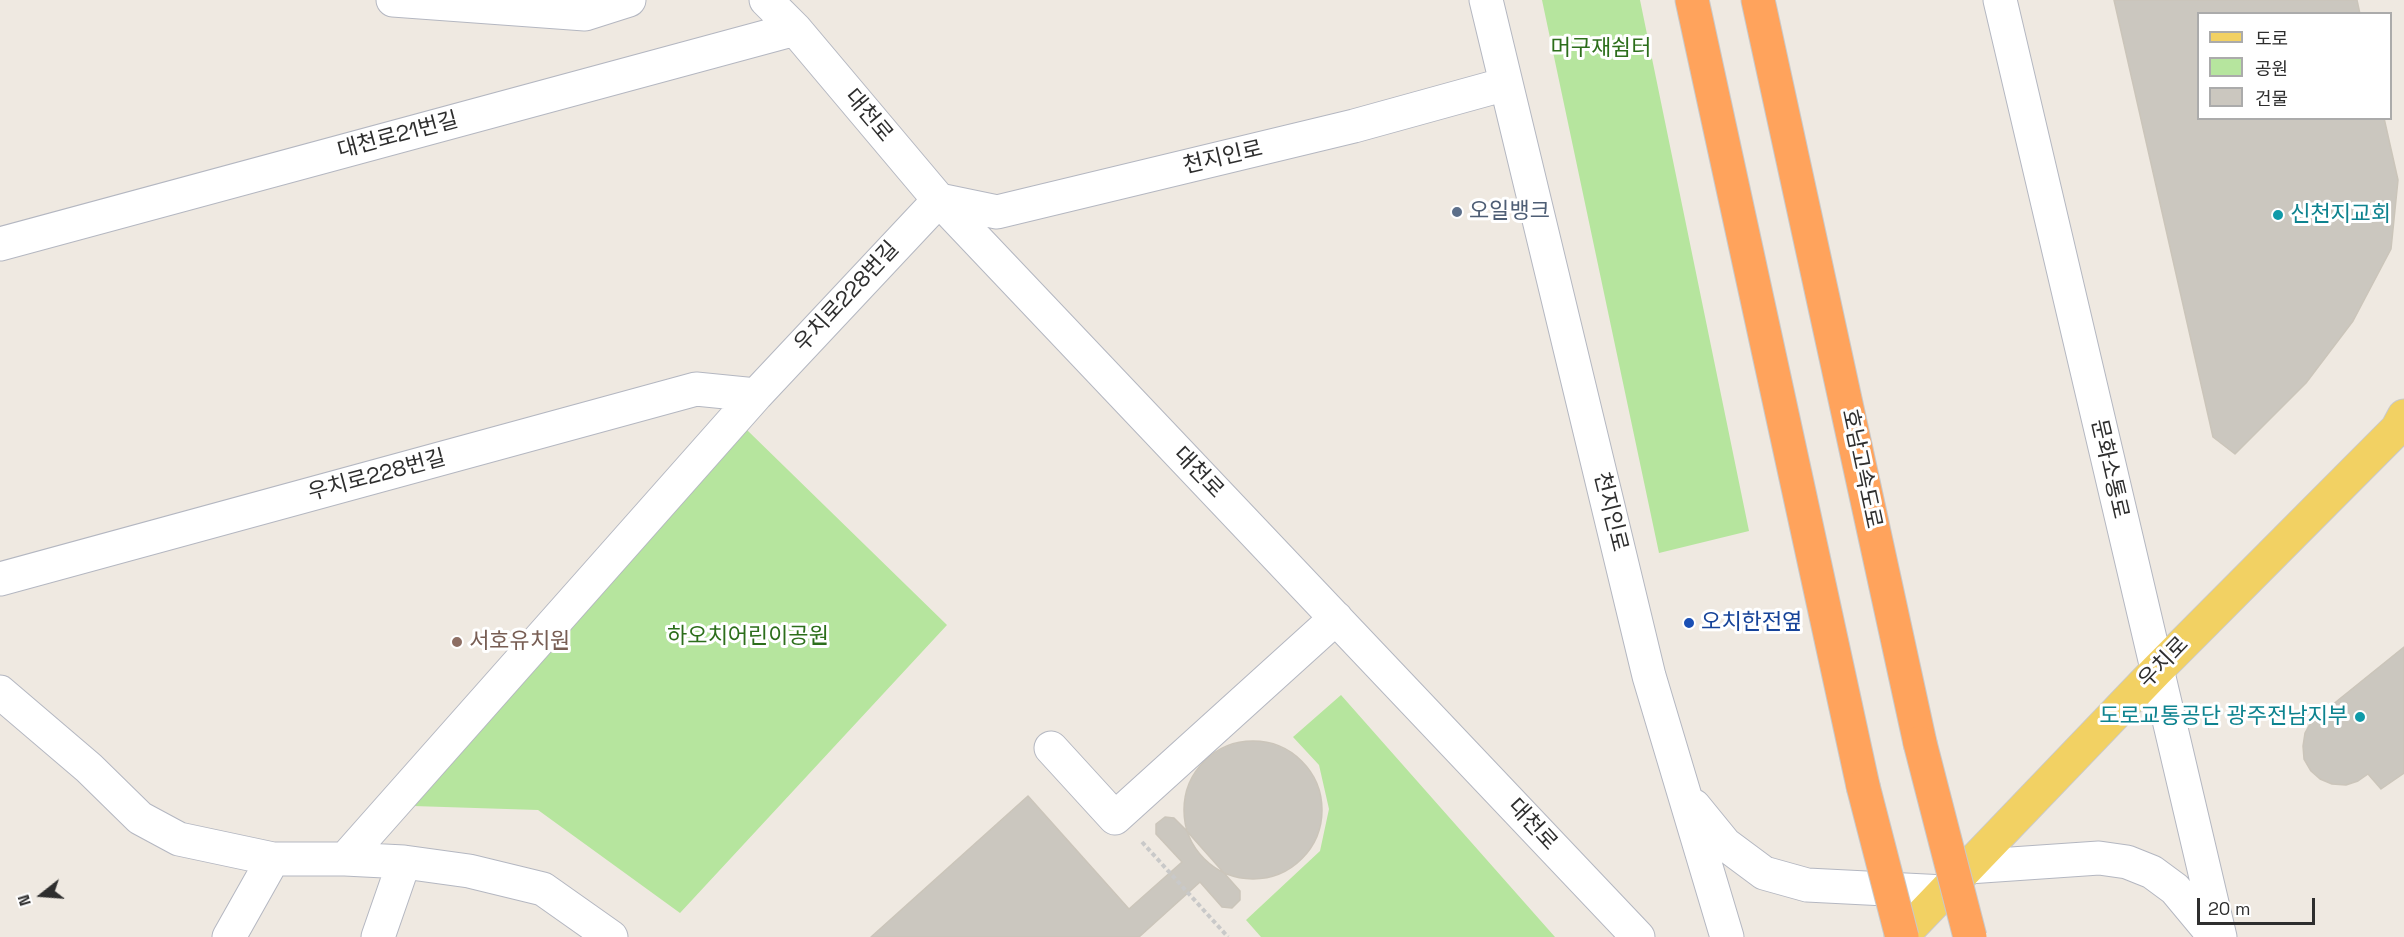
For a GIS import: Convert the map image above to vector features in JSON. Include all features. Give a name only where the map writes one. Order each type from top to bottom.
[{"type":"highway","points":[[1692,0],[1863,786],[1902,937]]},
{"type":"highway","name":"호남고속도로","points":[[1758,0],[1920,742],[1970,937]]},
{"type":"main road","name":"우치로","points":[[1902,937],[2156,671],[2397,429],[2404,416]]},
{"type":"street","points":[[393,0],[585,14],[629,0]]},
{"type":"street","name":"대천로","points":[[766,0],[795,29],[939,200],[1638,937]]},
{"type":"street","name":"천지인로","points":[[1486,0],[1649,676],[1727,937]]},
{"type":"street","name":"문화소통로","points":[[2000,0],[2220,937]]},
{"type":"street","name":"대천로21번길","points":[[0,244],[795,29]]},
{"type":"street","name":"천지인로","points":[[939,200],[997,212],[1354,126],[1506,84]]},
{"type":"street","name":"우치로228번길","points":[[345,859],[756,395],[939,200]]},
{"type":"street","name":"우치로228번길","points":[[0,579],[696,389],[756,395]]},
{"type":"street","points":[[1051,748],[1115,818],[1336,618]]},
{"type":"street","points":[[0,692],[89,768],[141,818],[179,839],[273,859],[404,861],[469,871],[543,889],[611,937]]},
{"type":"street","points":[[1684,792],[1725,844],[1764,873],[1807,885],[1945,892]]},
{"type":"street","points":[[1968,867],[2098,858],[2127,862],[2152,872],[2175,889],[2215,937]]},
{"type":"street","points":[[229,937],[273,859]]},
{"type":"street","points":[[378,937],[404,861]]},
{"type":"path","points":[[1136,834],[1228,937]]},
{"type":"green space","name":"머구재쉼터","points":[[1542,0],[1640,0],[1749,531],[1659,553]]},
{"type":"green space","name":"하오치어린이공원","points":[[747,430],[947,625],[680,913],[538,810],[413,806]]},
{"type":"green space","points":[[1341,695],[1555,937],[1261,937],[1246,920],[1320,851],[1329,809],[1319,765],[1293,737]]},
{"type":"building","name":"신천지교회","points":[[2114,0],[2357,0],[2360,12],[2197,12],[2197,120],[2384,120],[2398,180],[2391,249],[2353,321],[2306,383],[2235,454],[2213,437]]},
{"type":"building","name":"도로교통공단 광주전남지부","points":[[2404,647],[2404,773],[2381,789],[2368,774],[2346,785],[2332,784],[2320,779],[2311,771],[2304,759],[2305,733],[2311,722]]},
{"type":"building","points":[[1253,741],[1279,746],[1302,761],[1317,784],[1322,810],[1317,836],[1302,859],[1279,874],[1253,879],[1227,874],[1204,859],[1189,836],[1184,810],[1189,784],[1204,761],[1227,746]]},
{"type":"building","points":[[1028,796],[1129,909],[1182,862],[1156,834],[1156,824],[1165,817],[1174,818],[1185,829],[1240,891],[1240,900],[1232,908],[1222,907],[1200,882],[1139,937],[871,937]]},
{"type":"place","name":"오일뱅크","points":[[1457,212]]},
{"type":"place","name":"신천지교회","points":[[2278,215]]},
{"type":"place","name":"오치한전옆","points":[[1689,623]]},
{"type":"place","name":"서호유치원","points":[[457,642]]},
{"type":"place","name":"도로교통공단 광주전남지부","points":[[2360,717]]}]
